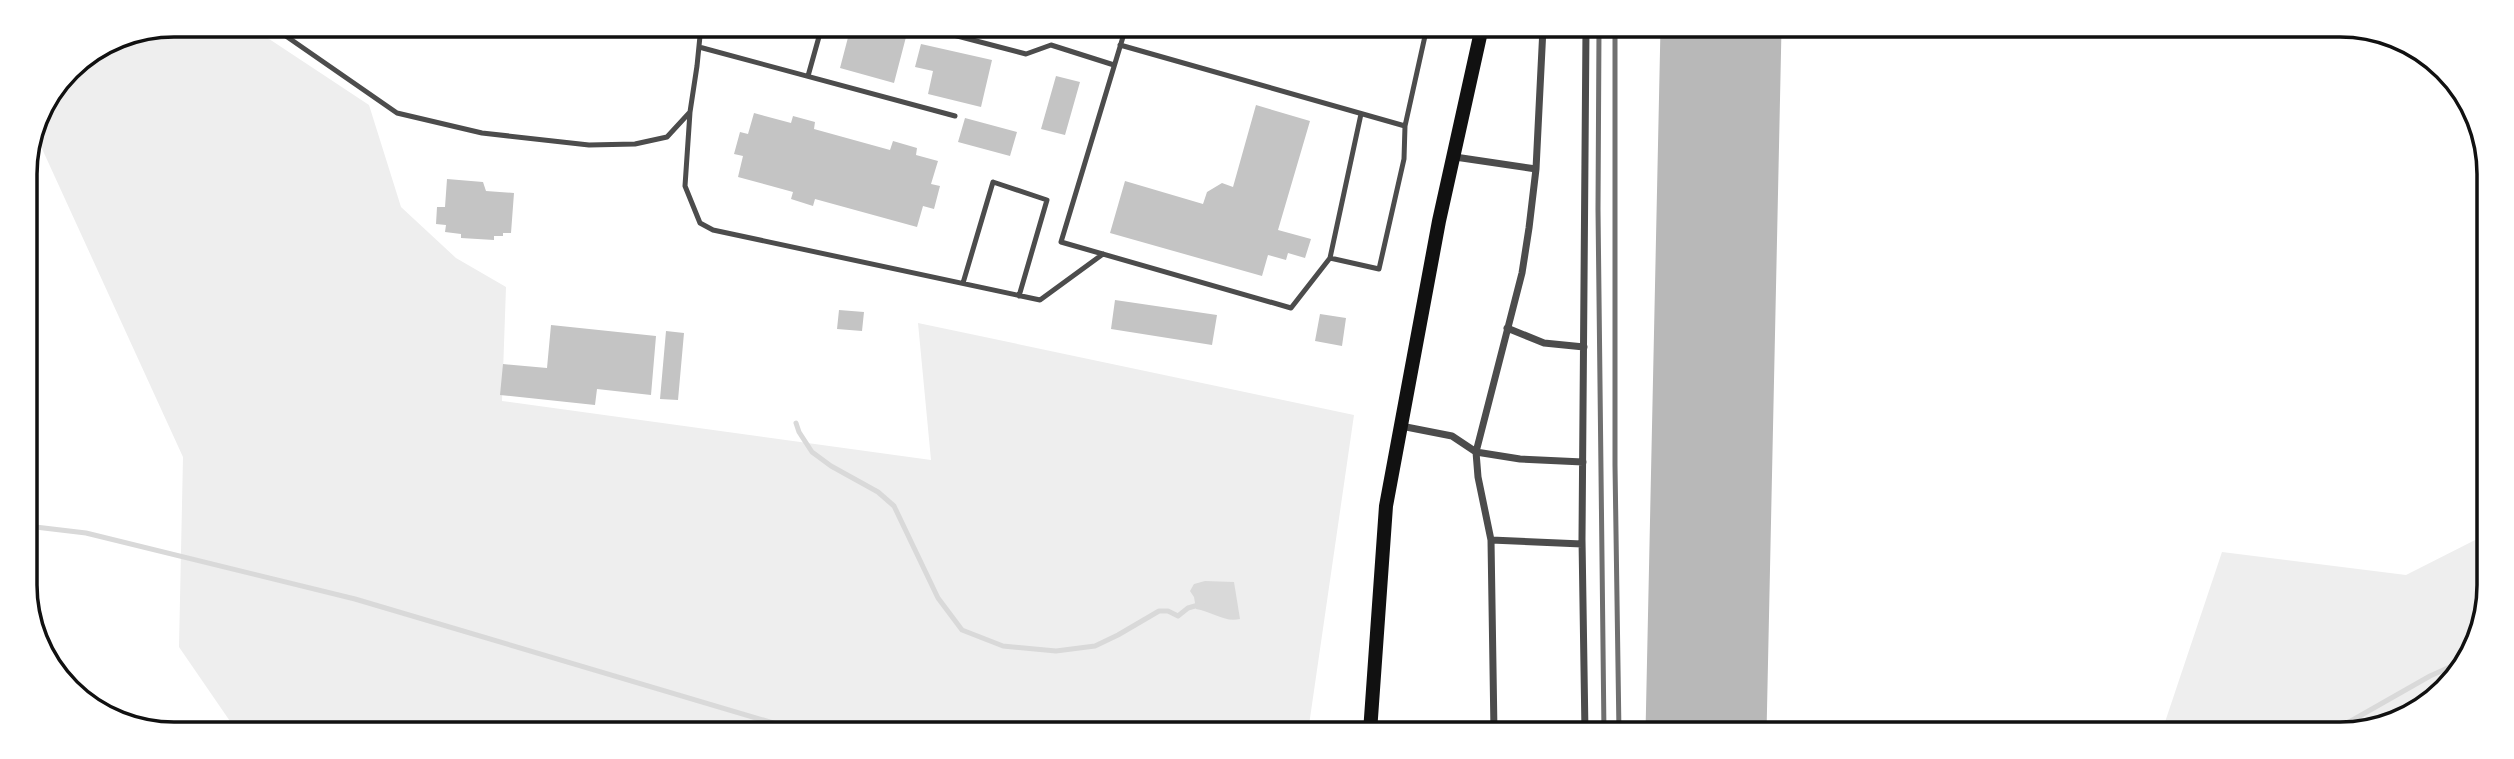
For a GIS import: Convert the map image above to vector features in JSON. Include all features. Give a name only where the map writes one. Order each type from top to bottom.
[{"type":"main road","points":[[1371,722],[1386,506],[1439,221],[1480,37]]},
{"type":"street","points":[[1494,722],[1491,540],[1478,477],[1476,452],[1522,273],[1536,169],[1543,37]]},
{"type":"street","points":[[1585,722],[1582,544],[1586,37]]},
{"type":"street","points":[[1455,157],[1536,169]]},
{"type":"street","points":[[1507,328],[1544,344],[1584,347]]},
{"type":"street","points":[[1400,426],[1452,436],[1476,452],[1520,459],[1583,462]]},
{"type":"street","points":[[1491,540],[1582,544]]},
{"type":"lane","points":[[287,37],[397,113],[482,133],[589,145],[635,144],[667,137],[690,112]]},
{"type":"lane","points":[[700,37],[690,112],[685,186],[700,223],[713,230],[1040,300],[1103,254]]},
{"type":"lane","points":[[808,76],[819,37]]},
{"type":"lane","points":[[961,37],[1026,54],[1051,45],[1114,65]]},
{"type":"lane","points":[[1123,37],[1061,242],[1291,308],[1330,258],[1361,114]]},
{"type":"lane","points":[[1330,258],[1379,269],[1404,159],[1405,126],[1425,37]]},
{"type":"lane","points":[[1121,46],[1405,126]]},
{"type":"lane","points":[[699,47],[955,116]]},
{"type":"lane","points":[[963,283],[993,182],[1047,200],[1019,296]]},
{"type":"shaded area","points":[[165,37],[266,37],[369,105],[401,207],[456,258],[506,287],[502,401],[931,460],[918,323],[1354,415],[1309,722],[231,722],[179,647],[183,457],[40,144],[55,105],[83,71],[121,47]]},
{"type":"shaded area","points":[[2477,539],[2476,603],[2467,638],[2449,669],[2431,688],[2409,704],[2376,718],[2349,722],[2165,722],[2222,552],[2406,575]]},
{"type":"shaded area","points":[[1205,581],[1234,582],[1240,619],[1223,618],[1196,609],[1190,591],[1194,584]]},
{"type":"building","points":[[848,37],[906,37],[894,83],[840,68]]},
{"type":"building","points":[[921,44],[992,60],[981,107],[928,94],[933,71],[915,67]]},
{"type":"building","points":[[1056,76],[1080,82],[1065,135],[1041,129]]},
{"type":"building","points":[[1256,105],[1310,121],[1278,230],[1311,239],[1305,258],[1288,253],[1286,260],[1268,255],[1262,276],[1110,233],[1125,181],[1203,204],[1207,192],[1222,183],[1233,187]]},
{"type":"building","points":[[754,113],[791,123],[793,116],[815,122],[814,129],[890,150],[893,141],[917,148],[916,155],[938,161],[931,184],[940,186],[934,209],[923,206],[917,227],[815,199],[813,206],[791,199],[793,192],[738,177],[743,156],[734,154],[740,132],[748,134]]},
{"type":"building","points":[[965,118],[1017,132],[1010,156],[958,142]]},
{"type":"building","points":[[447,179],[483,182],[486,191],[514,193],[511,233],[494,236],[494,240],[461,238],[461,234],[445,232],[446,225],[436,224],[437,207],[445,207]]},
{"type":"building","points":[[1115,300],[1217,315],[1212,345],[1111,329]]},
{"type":"building","points":[[839,310],[864,312],[862,331],[837,329]]},
{"type":"building","points":[[1320,314],[1346,318],[1342,346],[1315,341]]},
{"type":"building","points":[[551,325],[656,336],[651,395],[597,389],[595,405],[500,395],[503,364],[547,368]]},
{"type":"building","points":[[666,331],[684,333],[678,400],[660,399]]},
{"type":"waterway","points":[[796,423],[812,452],[831,466],[878,492],[894,506],[938,598],[962,630],[1003,646],[1056,651],[1095,646],[1159,611],[1168,611],[1178,616],[1188,608],[1202,604]]},
{"type":"waterway","points":[[37,527],[86,533],[355,599],[770,722]]},
{"type":"waterway","points":[[2349,722],[2451,667]]},
{"type":"runway","points":[[1706,722],[1721,37]]},
{"type":"railway","points":[[1599,37],[1598,209],[1604,722]]},
{"type":"railway","points":[[1615,37],[1615,465],[1619,722]]}]
